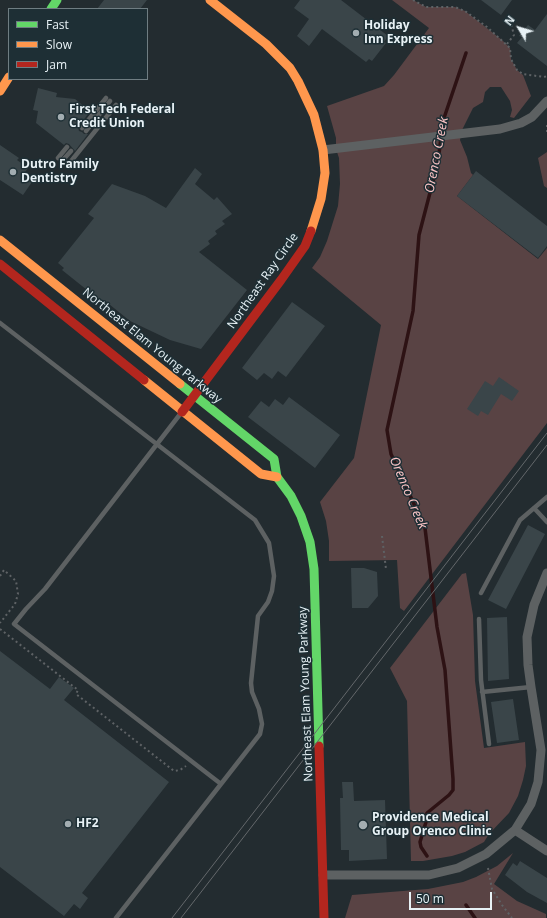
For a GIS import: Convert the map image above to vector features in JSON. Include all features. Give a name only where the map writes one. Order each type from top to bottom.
[{"type":"main road","points":[[52,8],[58,0]]},
{"type":"main road","name":"Northeast Ray Circle","points":[[182,412],[305,246],[311,232],[321,198],[325,173],[323,150],[314,115],[298,81],[290,68],[266,44],[210,0]]},
{"type":"main road","points":[[0,91],[8,79]]},
{"type":"main road","name":"Northeast Elam Young Parkway","points":[[0,240],[274,459],[277,477],[288,492],[301,516],[313,555],[317,629],[324,918]]},
{"type":"main road","points":[[0,264],[182,412],[261,474],[277,477]]},
{"type":"street","points":[[323,150],[473,134],[500,129],[521,124],[535,114],[547,102]]},
{"type":"street","points":[[323,875],[429,875],[458,868],[486,854],[515,830],[531,804],[538,782],[541,750],[528,664],[527,637],[534,605],[547,573]]},
{"type":"street","points":[[515,830],[547,851]]},
{"type":"lane","points":[[84,130],[108,99]]},
{"type":"lane","points":[[68,165],[116,105]]},
{"type":"lane","points":[[60,159],[69,149]]},
{"type":"lane","points":[[0,323],[255,520],[269,543],[272,557],[274,576],[272,591],[268,602],[258,616],[251,683],[252,692],[259,709],[262,724],[260,734],[116,918]]},
{"type":"lane","points":[[182,412],[45,589],[14,624],[221,784]]},
{"type":"lane","points":[[481,593],[520,520],[547,497]]},
{"type":"lane","points":[[534,508],[547,522]]},
{"type":"lane","points":[[479,619],[479,653],[482,692],[489,744]]},
{"type":"lane","points":[[482,692],[531,687]]},
{"type":"path","points":[[413,0],[426,7],[455,7],[465,11],[510,48],[511,59],[517,70],[523,74],[544,77],[547,76]]},
{"type":"path","points":[[506,45],[514,35],[511,24]]},
{"type":"path","points":[[547,125],[547,134]]},
{"type":"path","points":[[382,536],[386,569]]},
{"type":"path","points":[[0,576],[4,570],[16,581],[18,594],[15,604],[0,623]]},
{"type":"path","points":[[0,629],[78,690],[76,694],[174,771],[180,770],[192,762]]},
{"type":"path","points":[[488,868],[492,889],[512,918]]},
{"type":"shaded area","points":[[392,0],[413,0],[426,7],[455,7],[465,11],[510,48],[511,59],[517,70],[523,75],[531,96],[514,118],[510,117],[512,110],[510,101],[501,87],[490,87],[485,92],[483,102],[473,108],[462,130],[460,140],[473,175],[457,196],[538,259],[547,248],[547,423],[404,611],[400,608],[397,560],[329,561],[329,541],[326,521],[320,502],[354,458],[381,325],[312,268],[320,257],[327,241],[338,206],[340,184],[339,158],[336,149],[336,138],[327,106],[384,86],[429,28]]},
{"type":"shaded area","points":[[547,152],[547,188],[544,186],[538,158]]},
{"type":"shaded area","points":[[466,573],[473,615],[475,681],[484,748],[525,742],[526,766],[518,796],[509,813],[489,834],[484,842],[465,852],[452,856],[423,861],[411,861],[407,701],[390,668],[462,574]]},
{"type":"shaded area","points":[[513,853],[494,884],[517,901],[546,914],[546,918],[345,918],[352,895],[428,889],[463,882],[497,866]]},
{"type":"building","points":[[104,0],[147,0],[141,8],[98,8]]},
{"type":"building","name":"Holiday Inn Express","points":[[300,0],[341,0],[388,36],[384,42],[386,43],[372,61],[369,59],[366,62],[322,29],[309,46],[297,36],[309,19],[294,8]]},
{"type":"building","points":[[481,0],[512,0],[501,15]]},
{"type":"building","points":[[547,14],[547,66],[517,43],[522,37],[519,36],[528,25],[535,30]]},
{"type":"building","name":"First Tech Federal Credit Union","points":[[38,88],[57,93],[56,97],[75,99],[90,111],[78,128],[79,131],[84,134],[88,134],[75,151],[69,144],[66,143],[64,145],[36,123],[38,111],[33,110]]},
{"type":"building","name":"Dutro Family Dentistry","points":[[0,145],[19,158],[17,160],[28,168],[23,175],[32,182],[23,195],[0,180]]},
{"type":"building","points":[[195,168],[202,174],[195,184],[214,200],[217,197],[232,214],[222,221],[225,224],[215,231],[217,234],[208,241],[210,244],[199,252],[247,290],[201,349],[170,340],[130,321],[104,300],[102,302],[62,270],[64,268],[58,263],[94,218],[88,214],[112,184],[145,196],[166,208]]},
{"type":"building","points":[[476,171],[547,226],[547,246],[538,258],[457,196]]},
{"type":"building","points":[[292,302],[325,326],[286,377],[278,371],[272,379],[264,373],[257,380],[242,368]]},
{"type":"building","points":[[499,377],[519,391],[512,401],[501,394],[488,415],[481,411],[478,416],[467,409],[485,381],[493,386]]},
{"type":"building","points":[[289,397],[340,435],[315,468],[248,417],[261,401],[269,407],[275,399],[283,405]]},
{"type":"building","points":[[528,525],[545,534],[506,609],[488,600]]},
{"type":"building","points":[[351,568],[364,568],[377,572],[378,596],[368,608],[352,608]]},
{"type":"building","points":[[507,617],[509,679],[488,681],[487,618]]},
{"type":"building","name":"HF2","points":[[0,651],[50,689],[59,677],[74,688],[64,700],[169,782],[82,893],[88,898],[80,909],[74,904],[64,916],[0,867]]},
{"type":"building","points":[[513,699],[519,740],[497,743],[491,702]]},
{"type":"building","name":"Providence Medical Group Orenco Clinic","points":[[342,782],[353,782],[354,801],[385,800],[387,859],[349,861],[349,850],[341,850],[340,798],[343,798]]},
{"type":"building","points":[[520,861],[547,878],[547,903],[527,892],[505,875],[513,863],[517,866]]},
{"type":"waterway","name":"Orenco Creek","points":[[427,856],[421,847],[420,842],[427,813],[453,790],[445,670],[437,627],[425,528],[391,454],[387,430],[413,311],[419,235],[438,162],[443,121],[466,53]]},
{"type":"waterway","name":"Orenco Creek","points":[[466,905],[475,918]]},
{"type":"tram line","points":[[172,918],[547,433]]},
{"type":"tram line","points":[[181,918],[547,445]]},
{"type":"traffic: fast","points":[[52,8],[57,0]]},
{"type":"traffic: fast","points":[[180,384],[274,459],[277,477],[291,496],[301,516],[310,542],[314,569],[319,746]]},
{"type":"traffic: slow","points":[[210,0],[266,44],[290,68],[298,81],[314,115],[323,150],[325,173],[321,199],[311,231]]},
{"type":"traffic: slow","points":[[0,91],[8,79]]},
{"type":"traffic: slow","points":[[0,240],[180,384]]},
{"type":"traffic: slow","points":[[144,380],[261,474],[277,477]]},
{"type":"traffic: jam","points":[[182,412],[281,280],[305,246],[311,231]]},
{"type":"traffic: jam","points":[[0,264],[144,380]]},
{"type":"traffic: jam","points":[[319,746],[324,918]]},
{"type":"place","name":"Holiday Inn Express","points":[[356,33]]},
{"type":"place","name":"First Tech Federal Credit Union","points":[[61,117]]},
{"type":"place","name":"Dutro Family Dentistry","points":[[13,172]]},
{"type":"place","name":"HF2","points":[[68,824]]},
{"type":"place","name":"Providence Medical Group Orenco Clinic","points":[[363,825]]}]
